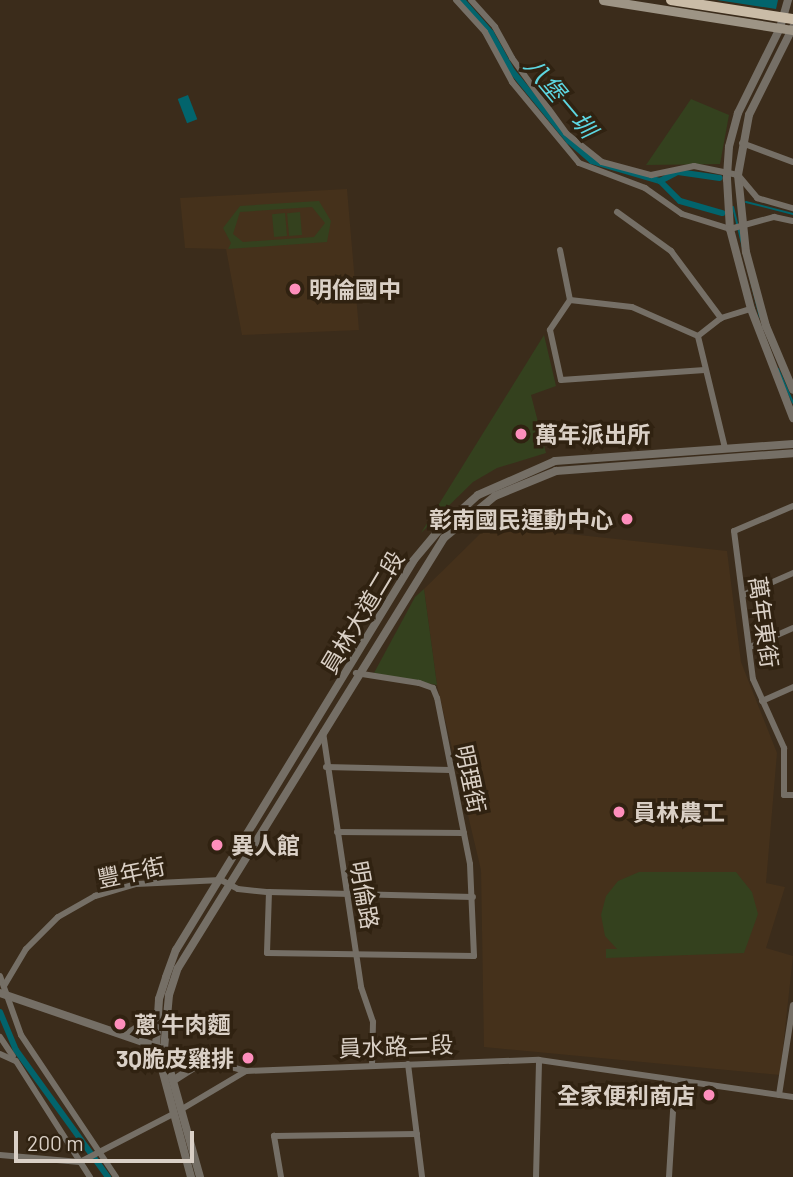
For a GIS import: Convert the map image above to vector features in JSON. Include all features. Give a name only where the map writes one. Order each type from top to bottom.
[{"type":"highway","points":[[671,0],[789,17]]},
{"type":"main road","points":[[603,0],[793,29]]},
{"type":"street","points":[[456,0],[485,32],[512,82],[566,152],[595,172],[645,188],[682,214],[729,225],[774,217],[793,222]]},
{"type":"street","points":[[471,0],[495,27],[539,97],[580,148],[602,162],[651,175],[694,166],[738,178],[757,198],[793,208]]},
{"type":"street","points":[[788,0],[789,17],[780,28],[738,113],[727,176],[729,225],[751,309],[793,418]]},
{"type":"street","points":[[793,29],[755,102],[741,143],[738,178],[740,223],[766,326],[793,390]]},
{"type":"street","points":[[741,143],[793,162]]},
{"type":"street","points":[[617,212],[671,251],[721,318]]},
{"type":"street","points":[[559,250],[570,300],[550,330],[561,380],[705,370]]},
{"type":"street","points":[[570,300],[632,307],[698,336]]},
{"type":"street","points":[[698,336],[721,318],[751,309]]},
{"type":"street","points":[[698,336],[725,448]]},
{"type":"street","name":"員林大道二段","points":[[160,1048],[169,995],[178,968],[225,882],[413,561],[437,532],[478,495],[555,461],[793,444]]},
{"type":"street","name":"員林大道二段","points":[[160,1048],[157,1016],[176,950],[225,882],[444,538],[509,489],[576,467],[793,453]]},
{"type":"street","name":"萬年東街","points":[[793,506],[734,531],[753,679],[784,748],[784,795],[793,794]]},
{"type":"street","points":[[743,596],[793,573]]},
{"type":"street","points":[[750,647],[793,628]]},
{"type":"street","name":"明理街","points":[[356,673],[433,688],[464,833],[473,897],[474,956],[357,954]]},
{"type":"street","points":[[762,701],[793,687]]},
{"type":"street","name":"明倫路","points":[[323,730],[326,767],[361,987],[373,1022],[372,1066]]},
{"type":"street","points":[[784,748],[793,744]]},
{"type":"street","points":[[326,767],[450,770]]},
{"type":"street","points":[[337,832],[464,833]]},
{"type":"street","name":"豐年街","points":[[2,989],[26,949],[58,917],[95,896],[161,880],[225,882],[269,892],[473,897]]},
{"type":"street","points":[[269,892],[267,953],[357,954]]},
{"type":"street","points":[[0,976],[2,989]]},
{"type":"street","name":"員水路二段","points":[[2,989],[9,996],[160,1048],[202,1062],[246,1071],[539,1060],[793,1097]]},
{"type":"street","points":[[9,996],[21,1035],[116,1177]]},
{"type":"street","points":[[779,1095],[793,1005]]},
{"type":"street","points":[[126,1035],[157,1016]]},
{"type":"street","points":[[0,1037],[90,1177]]},
{"type":"street","points":[[160,1048],[182,1109],[200,1177]]},
{"type":"street","points":[[160,1048],[173,1114],[191,1177]]},
{"type":"street","points":[[0,1054],[16,1060]]},
{"type":"street","points":[[536,1177],[539,1060]]},
{"type":"street","points":[[173,1080],[202,1062]]},
{"type":"street","points":[[408,1064],[422,1177]]},
{"type":"street","points":[[182,1109],[246,1071]]},
{"type":"street","points":[[669,1177],[676,1080]]},
{"type":"street","points":[[0,1155],[80,1162],[173,1114]]},
{"type":"street","points":[[281,1177],[274,1136],[417,1133]]},
{"type":"shaded area","name":"明倫國中","points":[[347,189],[359,330],[242,335],[226,249],[185,248],[180,198]]},
{"type":"shaded area","name":"員林農工","points":[[542,531],[727,551],[741,662],[777,753],[766,883],[785,887],[766,948],[793,956],[780,1075],[484,1047],[481,870],[437,685],[424,589],[481,533]]},
{"type":"green space","points":[[691,99],[729,115],[720,164],[646,165]]},
{"type":"green space","points":[[319,201],[331,221],[327,242],[228,249],[231,243],[223,228],[240,206]],"holes":[[[312,207],[325,223],[314,237],[243,242],[233,234],[240,212]]]},
{"type":"green space","points":[[300,212],[302,235],[289,236],[287,213]]},
{"type":"green space","points":[[285,213],[287,236],[274,237],[272,214]]},
{"type":"green space","points":[[544,335],[556,386],[531,395],[546,453],[497,468],[473,482],[421,533]]},
{"type":"green space","points":[[424,589],[437,685],[374,673],[415,597]]},
{"type":"green space","points":[[639,872],[736,872],[752,892],[758,914],[744,953],[606,958],[606,949],[617,949],[605,936],[601,915],[606,896],[618,881]]},
{"type":"water","points":[[717,0],[778,0],[776,9]]},
{"type":"water","points":[[188,95],[197,119],[187,123],[178,99]]},
{"type":"waterway","name":"八堡一圳","points":[[462,0],[491,33],[512,71],[569,141],[592,161],[660,181],[680,201],[722,213]]},
{"type":"waterway","name":"八堡一圳","points":[[660,181],[678,172],[720,178]]},
{"type":"waterway","name":"八堡一圳","points":[[746,202],[793,214]]},
{"type":"waterway","points":[[733,207],[760,317]]},
{"type":"waterway","points":[[778,369],[793,403]]},
{"type":"waterway","points":[[0,1012],[16,1050],[108,1177]]},
{"type":"place","name":"明倫國中","points":[[295,289]]},
{"type":"place","name":"萬年派出所","points":[[521,434]]},
{"type":"place","name":"彰南國民運動中心","points":[[627,519]]},
{"type":"place","name":"員林農工","points":[[619,812]]},
{"type":"place","name":"異人館","points":[[217,845]]},
{"type":"place","name":"蔥 牛肉麵","points":[[120,1024]]},
{"type":"place","name":"3Q脆皮雞排","points":[[248,1058]]},
{"type":"place","name":"全家便利商店","points":[[709,1095]]}]
